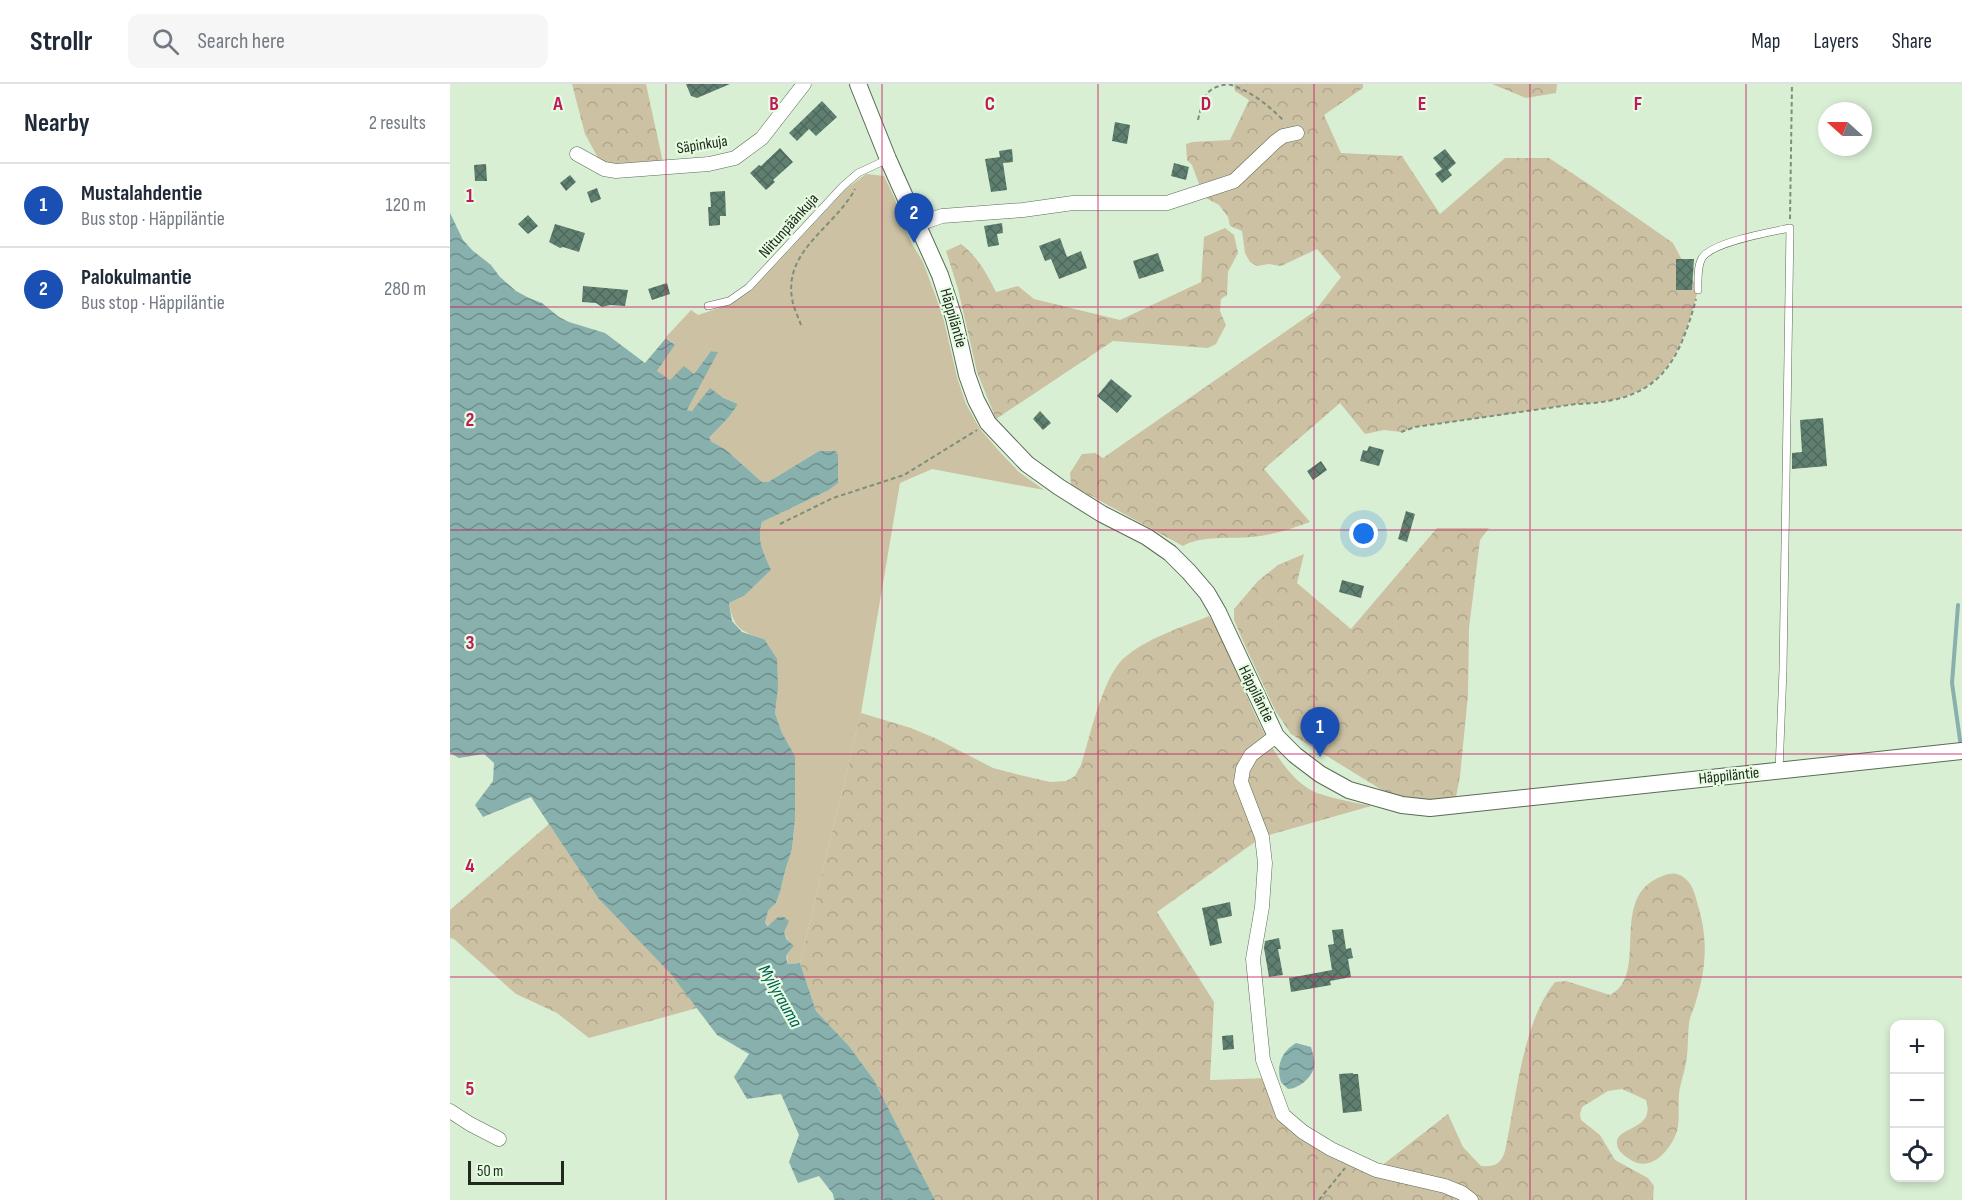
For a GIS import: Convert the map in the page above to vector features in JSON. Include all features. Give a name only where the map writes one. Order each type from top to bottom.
[{"type":"street","name":"Säpinkuja","points":[[577,154],[604,169],[616,171],[709,164],[735,158],[762,138],[804,84]]},
{"type":"street","name":"Häppiläntie","points":[[858,84],[946,293],[973,392],[988,423],[1027,464],[1101,514],[1147,537],[1170,553],[1189,572],[1207,592],[1218,612],[1276,736],[1295,755],[1320,774],[1349,790],[1402,805],[1430,808],[1962,751]]},
{"type":"street","points":[[918,224],[942,216],[1023,210],[1073,203],[1167,203],[1234,181],[1275,142],[1283,136],[1297,133]]},
{"type":"street","points":[[1276,736],[1251,755],[1243,769],[1241,782],[1262,837],[1265,863],[1262,907],[1253,958],[1262,1050],[1269,1078],[1283,1115],[1303,1132],[1331,1149],[1376,1170],[1445,1186],[1462,1193],[1471,1200]]},
{"type":"street","points":[[450,1111],[499,1139]]},
{"type":"lane","name":"Niitunpäänkuja","points":[[708,306],[729,301],[750,287],[843,186],[864,170],[888,159]]},
{"type":"lane","points":[[1698,290],[1703,256],[1720,246],[1753,235],[1790,228],[1783,670],[1779,771]]},
{"type":"path","points":[[1198,120],[1203,99],[1210,90],[1228,84],[1236,86],[1259,100],[1297,133]]},
{"type":"path","points":[[1790,228],[1792,84]]},
{"type":"path","points":[[801,325],[792,300],[791,283],[794,267],[801,254],[852,195],[864,170]]},
{"type":"path","points":[[1401,432],[1415,427],[1576,404],[1602,404],[1626,398],[1647,387],[1669,366],[1679,350],[1692,315],[1698,290]]},
{"type":"path","points":[[780,524],[833,498],[904,475],[988,423]]},
{"type":"path","points":[[1319,1200],[1343,1172],[1350,1158]]},
{"type":"green space","points":[[572,84],[646,84],[664,167],[604,169],[585,134]]},
{"type":"green space","points":[[1234,84],[1363,84],[1363,88],[1324,115],[1341,153],[1402,156],[1440,214],[1505,158],[1549,158],[1673,243],[1698,290],[1682,339],[1673,358],[1661,374],[1646,386],[1628,395],[1605,401],[1415,427],[1401,432],[1384,430],[1365,434],[1340,403],[1264,469],[1310,522],[1267,535],[1199,540],[1183,546],[1071,485],[1070,473],[1082,454],[1095,453],[1103,458],[1315,311],[1341,277],[1317,249],[1281,266],[1269,264],[1257,266],[1250,262],[1245,253],[1242,231],[1230,226],[1228,217],[1219,205],[1204,197],[1192,165],[1187,160],[1186,144],[1230,140],[1249,100],[1235,91]]},
{"type":"green space","points":[[1492,84],[1557,84],[1556,93],[1526,98]]},
{"type":"green space","points":[[866,174],[884,176],[895,199],[901,219],[923,262],[936,297],[966,404],[980,429],[1019,472],[1044,490],[932,469],[900,483],[861,713],[800,963],[788,964],[786,936],[765,923],[768,911],[776,903],[792,849],[795,820],[795,756],[782,733],[775,713],[778,689],[764,639],[739,628],[733,618],[729,603],[744,596],[771,570],[760,541],[762,522],[827,491],[819,451],[768,482],[762,482],[709,438],[738,404],[723,397],[691,411],[687,410],[717,352],[711,351],[694,374],[670,381],[657,371],[675,345],[666,337],[691,310],[698,315],[731,304],[752,290],[846,189]]},
{"type":"green space","points":[[1225,228],[1234,235],[1238,253],[1228,272],[1227,295],[1221,299],[1220,311],[1226,325],[1216,344],[1208,348],[1113,341],[996,419],[977,372],[958,289],[946,251],[961,244],[977,260],[996,292],[1018,286],[1034,299],[1120,320],[1201,282],[1204,237]]},
{"type":"green space","points":[[1437,528],[1489,528],[1480,540],[1469,628],[1468,695],[1456,797],[1430,801],[1405,798],[1382,790],[1291,734],[1276,712],[1247,650],[1234,620],[1234,609],[1258,581],[1278,565],[1304,554],[1297,583],[1351,629]]},
{"type":"green space","points":[[1209,616],[1223,640],[1260,725],[1286,767],[1301,783],[1317,793],[1371,806],[1262,837],[1157,912],[1214,1002],[1210,1080],[1269,1078],[1283,1115],[1376,1170],[1448,1114],[1463,1147],[1481,1166],[1494,1165],[1502,1159],[1505,1151],[1522,1063],[1535,1019],[1544,999],[1555,982],[1566,981],[1610,995],[1621,986],[1630,956],[1635,904],[1642,890],[1656,879],[1669,874],[1677,874],[1688,881],[1694,893],[1701,915],[1705,951],[1700,988],[1689,1023],[1687,1057],[1679,1094],[1677,1131],[1670,1145],[1659,1158],[1646,1164],[1638,1163],[1622,1153],[1617,1141],[1620,1135],[1640,1124],[1645,1118],[1648,1111],[1646,1100],[1622,1089],[1608,1091],[1582,1107],[1580,1114],[1581,1120],[1600,1135],[1615,1160],[1648,1178],[1654,1186],[1653,1200],[935,1200],[874,1080],[849,1046],[816,1011],[800,963],[861,713],[911,728],[993,768],[1050,782],[1066,781],[1075,776],[1081,765],[1103,694],[1123,659],[1153,639]]},
{"type":"green space","points":[[549,824],[598,898],[671,973],[697,1008],[589,1038],[557,1013],[516,994],[454,939],[450,938],[450,910]]},
{"type":"water","name":"Myllyrauma","points":[[450,213],[463,240],[491,265],[500,277],[516,291],[542,303],[559,317],[605,333],[645,363],[666,338],[675,345],[657,371],[670,380],[684,366],[694,374],[711,351],[718,352],[687,410],[692,411],[710,388],[722,397],[738,404],[709,438],[762,482],[768,482],[819,451],[836,451],[838,455],[838,483],[827,491],[762,522],[760,541],[771,570],[744,596],[729,603],[732,621],[742,632],[764,639],[777,659],[778,689],[775,713],[782,733],[795,756],[795,820],[792,849],[776,903],[768,911],[765,923],[768,926],[778,917],[784,917],[789,921],[784,932],[787,940],[794,946],[787,954],[788,964],[800,963],[816,1011],[849,1046],[874,1080],[935,1200],[834,1200],[833,1194],[819,1176],[798,1183],[789,1162],[799,1135],[781,1094],[747,1099],[734,1077],[749,1054],[717,1035],[671,974],[598,898],[531,797],[483,817],[475,805],[493,781],[494,763],[484,754],[459,758],[450,753]]},
{"type":"water","points":[[1296,1043],[1311,1047],[1314,1067],[1304,1082],[1288,1089],[1281,1082],[1279,1070],[1283,1055]]},
{"type":"building","points":[[686,84],[730,84],[697,98],[691,96]]},
{"type":"building","points":[[822,101],[837,117],[816,136],[809,129],[797,141],[789,133]]},
{"type":"building","points":[[1115,122],[1130,125],[1127,144],[1112,141]]},
{"type":"building","points":[[780,148],[793,162],[773,180],[775,182],[766,190],[750,173]]},
{"type":"building","points":[[1012,149],[1013,162],[1003,163],[1007,190],[991,192],[985,159],[1000,157],[999,151]]},
{"type":"building","points":[[1445,149],[1456,163],[1448,170],[1452,175],[1442,183],[1435,174],[1442,169],[1433,158]]},
{"type":"building","points":[[1174,163],[1189,167],[1186,180],[1171,176]]},
{"type":"building","points":[[486,164],[487,181],[475,181],[474,165]]},
{"type":"building","points":[[570,175],[576,182],[566,191],[560,183]]},
{"type":"building","points":[[597,188],[601,199],[591,203],[587,192]]},
{"type":"building","points":[[725,191],[726,216],[720,216],[720,225],[709,226],[710,192]]},
{"type":"building","points":[[528,215],[538,226],[528,234],[518,224]]},
{"type":"building","points":[[1002,223],[1003,233],[997,234],[999,245],[988,247],[984,226]]},
{"type":"building","points":[[555,224],[585,233],[579,252],[560,248],[549,242]]},
{"type":"building","points":[[1060,238],[1067,257],[1081,251],[1087,268],[1059,279],[1051,259],[1045,261],[1039,246]]},
{"type":"building","points":[[1158,253],[1164,271],[1139,279],[1133,261]]},
{"type":"building","points":[[1676,259],[1694,259],[1692,290],[1676,290]]},
{"type":"building","points":[[667,283],[670,294],[652,300],[648,289]]},
{"type":"building","points":[[583,286],[628,290],[625,306],[602,307],[596,303],[582,302]]},
{"type":"building","points":[[1111,379],[1132,396],[1117,413],[1097,396]]},
{"type":"building","points":[[1040,411],[1051,423],[1043,430],[1033,419]]},
{"type":"building","points":[[1823,418],[1827,466],[1792,469],[1792,453],[1802,452],[1800,420]]},
{"type":"building","points":[[1369,446],[1384,450],[1379,466],[1360,461],[1363,450],[1367,451]]},
{"type":"building","points":[[1321,461],[1327,470],[1313,480],[1307,471]]},
{"type":"building","points":[[1406,511],[1415,514],[1407,542],[1398,539]]},
{"type":"building","points":[[1342,580],[1364,586],[1361,598],[1339,592]]},
{"type":"building","points":[[1230,902],[1232,916],[1217,919],[1222,943],[1210,946],[1202,908]]},
{"type":"building","points":[[1343,929],[1346,949],[1351,948],[1353,958],[1348,959],[1351,977],[1330,981],[1331,985],[1291,992],[1289,978],[1332,970],[1328,945],[1334,944],[1332,930]]},
{"type":"building","points":[[1279,938],[1281,949],[1278,949],[1283,975],[1269,977],[1265,941]]},
{"type":"building","points":[[1233,1035],[1234,1049],[1223,1050],[1222,1036]]},
{"type":"building","points":[[1339,1074],[1358,1074],[1362,1111],[1343,1113]]},
{"type":"waterway","points":[[1958,605],[1952,683],[1961,747]]},
{"type":"place","name":"Palokulmantie","points":[[914,243]]},
{"type":"place","name":"Mustalahdentie","points":[[1320,757]]}]
